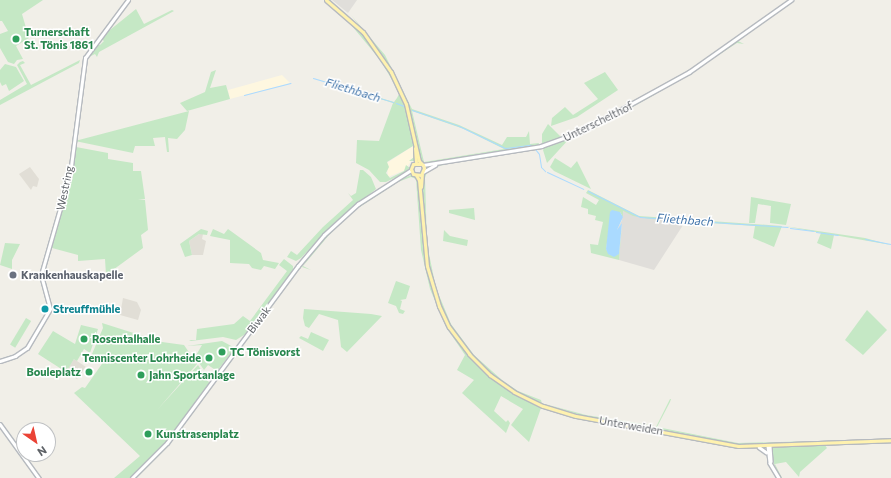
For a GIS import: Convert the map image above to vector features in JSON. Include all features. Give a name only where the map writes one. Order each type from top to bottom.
[{"type":"main road","points":[[326,0],[358,27],[382,57],[402,93],[422,164],[421,213]]},
{"type":"main road","points":[[415,136],[416,162],[411,170],[419,180],[421,213]]},
{"type":"main road","points":[[416,162],[422,164]]},
{"type":"main road","points":[[415,175],[423,173]]},
{"type":"main road","name":"Unterweiden","points":[[421,213],[427,266],[438,306],[449,328],[468,354],[508,388],[538,404],[576,416],[729,444],[759,447],[891,440]]},
{"type":"street","name":"Westring","points":[[0,360],[15,356],[27,348],[50,309],[41,275],[55,235],[70,174],[85,58],[90,49],[128,0]]},
{"type":"street","name":"Unterschelthof","points":[[422,164],[442,163],[524,150],[564,139],[647,98],[739,39],[791,0]]},
{"type":"street","name":"Unterschelthof","points":[[423,173],[442,163]]},
{"type":"street","name":"Biwak","points":[[132,478],[167,443],[298,266],[324,235],[358,204],[401,178],[411,170]]},
{"type":"street","name":"Biwak","points":[[401,178],[415,175]]},
{"type":"street","points":[[0,424],[39,478]]},
{"type":"street","points":[[767,453],[769,446]]},
{"type":"street","points":[[769,446],[773,469]]},
{"type":"street","points":[[759,447],[767,453],[773,469],[779,478]]},
{"type":"shaded area","points":[[332,0],[357,0],[348,13]]},
{"type":"shaded area","points":[[282,75],[290,83],[230,99],[228,90]]},
{"type":"shaded area","points":[[413,146],[414,157],[405,170],[388,177],[387,163]]},
{"type":"shaded area","points":[[30,167],[39,179],[37,187],[33,186],[31,190],[19,174]]},
{"type":"shaded area","points":[[623,211],[639,217],[685,222],[654,270],[619,260],[622,223],[617,230],[622,220]]},
{"type":"shaded area","points":[[199,234],[203,234],[202,239],[206,241],[203,255],[192,255],[189,241]]},
{"type":"shaded area","points":[[123,298],[137,302],[141,310],[138,320],[120,315]]},
{"type":"shaded area","points":[[74,359],[86,367],[77,379],[66,371]]},
{"type":"green space","points":[[0,0],[43,0],[22,14],[29,38],[16,46],[23,59],[17,60],[14,64],[8,62],[0,48],[0,34],[8,31],[2,21],[0,21]]},
{"type":"green space","points":[[136,9],[144,24],[172,10],[174,11],[99,52],[97,57],[95,54],[87,58],[96,44],[100,45],[104,41],[100,38]]},
{"type":"green space","points":[[351,15],[385,55],[412,109],[459,125],[502,145],[507,137],[526,137],[529,131],[530,144],[539,143],[538,146],[477,154],[427,165],[422,163],[410,115],[399,85],[382,55]],"holes":[[[412,111],[464,129],[504,149],[424,162]]]},
{"type":"green space","points":[[347,20],[368,40],[387,67],[397,86],[413,132],[415,161],[409,161],[414,157],[413,146],[387,162],[389,167],[386,173],[390,178],[404,171],[406,165],[410,168],[409,171],[386,182],[380,182],[369,170],[356,163],[357,140],[379,141],[393,103],[313,78],[394,102],[397,98],[399,94],[396,87],[381,61]]},
{"type":"green space","points":[[738,41],[744,44],[737,43],[654,95],[597,127],[569,139],[547,163],[543,150],[545,147],[587,130],[628,109]]},
{"type":"green space","points":[[80,60],[79,63],[0,105],[0,100],[27,84],[17,65],[20,62],[23,61],[25,63],[20,65],[31,85]]},
{"type":"green space","points":[[5,64],[16,67],[24,81],[9,91],[6,84],[2,86],[0,82],[0,70]]},
{"type":"green space","points":[[216,70],[210,88],[226,85],[230,99],[187,111],[180,103],[205,92],[211,72]]},
{"type":"green space","points":[[605,72],[618,90],[577,117],[551,126],[552,118],[565,107],[573,115],[598,99],[584,83]]},
{"type":"green space","points":[[189,111],[185,130],[177,139],[168,138],[169,152],[167,152],[165,137],[153,138],[155,146],[135,146],[133,153],[75,141]]},
{"type":"green space","points":[[548,124],[562,138],[542,144],[542,134]]},
{"type":"green space","points":[[76,147],[108,153],[108,159],[133,163],[133,171],[141,171],[145,199],[138,199],[145,200],[148,230],[141,235],[143,248],[106,275],[105,259],[78,261],[78,255],[52,248],[68,189]]},
{"type":"green space","points":[[555,158],[571,168],[577,161],[591,189],[554,171],[550,167]]},
{"type":"green space","points":[[466,159],[433,168],[427,172],[425,178],[427,244],[436,288],[451,324],[474,355],[502,380],[518,391],[541,400],[542,404],[510,389],[474,358],[451,328],[434,290],[427,258],[422,176],[428,169]]},
{"type":"green space","points":[[360,170],[363,170],[371,177],[376,189],[333,224],[301,258],[296,261],[287,257],[291,251],[297,255],[323,227],[353,200],[348,193],[351,196],[356,193]]},
{"type":"green space","points":[[411,175],[416,177],[418,181],[425,264],[438,307],[459,344],[478,366],[513,394],[541,408],[529,442],[511,425],[523,409],[501,396],[494,411],[506,422],[508,420],[510,423],[506,433],[462,393],[474,380],[457,370],[465,355],[446,327],[430,289],[421,250],[416,179],[411,177],[398,182],[352,212],[329,235],[303,266],[311,270],[302,267],[320,241],[353,210],[391,184]]},
{"type":"green space","points":[[588,190],[639,216],[782,226],[774,247],[753,238],[755,226],[650,219],[633,216],[623,211],[623,217],[620,212],[611,219],[606,249],[610,255],[619,254],[622,226],[619,260],[591,253],[590,244],[598,245],[603,222],[595,220],[596,216],[588,214],[588,209],[581,207],[583,197],[596,205],[599,200],[586,193]]},
{"type":"green space","points":[[751,197],[791,204],[786,225],[770,223],[771,206],[758,204],[755,223],[749,223]]},
{"type":"green space","points":[[474,208],[475,220],[449,213],[449,210]]},
{"type":"green space","points":[[784,226],[865,238],[891,245],[834,235],[831,249],[817,243],[821,233]]},
{"type":"green space","points":[[201,229],[208,231],[207,235],[199,234],[189,241],[192,255],[185,257],[180,244]]},
{"type":"green space","points":[[213,229],[224,234],[228,229],[261,253],[263,260],[279,263],[275,269],[264,266],[261,270],[252,268],[249,264],[230,263],[230,240],[210,236]]},
{"type":"green space","points":[[444,230],[450,236],[468,240],[467,246],[443,241]]},
{"type":"green space","points":[[5,243],[20,244],[12,260],[12,269],[0,265]]},
{"type":"green space","points":[[284,259],[293,266],[293,271],[247,333],[236,340],[223,337],[191,341],[189,340],[196,340],[197,329],[234,324],[243,316],[250,321],[287,271],[279,265]]},
{"type":"green space","points":[[396,281],[410,286],[406,299],[400,300],[402,301],[400,309],[405,311],[403,314],[399,313],[396,306],[388,303]]},
{"type":"green space","points":[[304,309],[382,316],[347,352],[341,347],[338,320],[319,314],[309,328],[305,326],[303,318]]},
{"type":"green space","points":[[867,310],[887,330],[863,355],[845,340]]},
{"type":"green space","points":[[26,318],[31,321],[15,348],[10,345]]},
{"type":"green space","points":[[102,323],[162,342],[184,345],[197,364],[158,409],[198,365],[210,384],[162,448],[130,478],[114,478],[140,456],[74,393],[82,387],[85,388],[104,361],[92,354],[103,328]]},
{"type":"green space","points":[[81,325],[98,329],[90,353],[84,349],[77,361],[74,359],[66,372],[38,354],[53,331],[75,344]]},
{"type":"green space","points":[[311,332],[329,340],[323,351],[299,338],[301,336],[308,339]]},
{"type":"green space","points":[[222,341],[235,348],[217,371],[208,365],[204,370],[195,357],[202,345],[187,346]]},
{"type":"green space","points":[[670,399],[670,402],[657,427],[738,443],[815,441],[738,445],[657,429],[656,427]]},
{"type":"green space","points":[[545,404],[586,415],[655,426],[590,418]]},
{"type":"green space","points":[[891,441],[824,444],[827,448],[800,472],[799,477],[786,462],[775,464],[782,478],[780,478],[770,454],[773,448],[823,444]]},
{"type":"water","points":[[612,210],[620,212],[623,217],[617,230],[622,223],[619,254],[614,257],[608,254],[606,249],[610,212]]},
{"type":"waterway","name":"Fliethbach","points":[[313,78],[393,102]]},
{"type":"waterway","name":"Fliethbach","points":[[244,95],[290,83]]},
{"type":"waterway","name":"Fliethbach","points":[[396,103],[404,106]]},
{"type":"waterway","name":"Fliethbach","points":[[412,110],[459,126],[505,148],[531,145]]},
{"type":"waterway","name":"Fliethbach","points":[[535,149],[539,154],[541,167],[545,171]]},
{"type":"waterway","name":"Fliethbach","points":[[547,172],[583,189]]},
{"type":"waterway","name":"Fliethbach","points":[[588,191],[640,217],[788,227]]},
{"type":"waterway","name":"Fliethbach","points":[[790,228],[814,231]]},
{"type":"waterway","name":"Fliethbach","points":[[816,232],[838,235]]},
{"type":"waterway","name":"Fliethbach","points":[[865,239],[891,244]]},
{"type":"place","name":"Turnerschaft St. Tönis 1861","points":[[16,39]]},
{"type":"place","name":"Krankenhauskapelle","points":[[13,275]]},
{"type":"place","name":"Streuffmühle","points":[[45,309]]},
{"type":"place","name":"Rosentalhalle","points":[[84,339]]},
{"type":"place","name":"TC Tönisvorst","points":[[222,352]]},
{"type":"place","name":"Tenniscenter Lohrheide","points":[[209,358]]},
{"type":"place","name":"Bouleplatz","points":[[89,372]]},
{"type":"place","name":"Jahn Sportanlage","points":[[141,375]]},
{"type":"place","name":"Kunstrasenplatz","points":[[148,434]]}]
